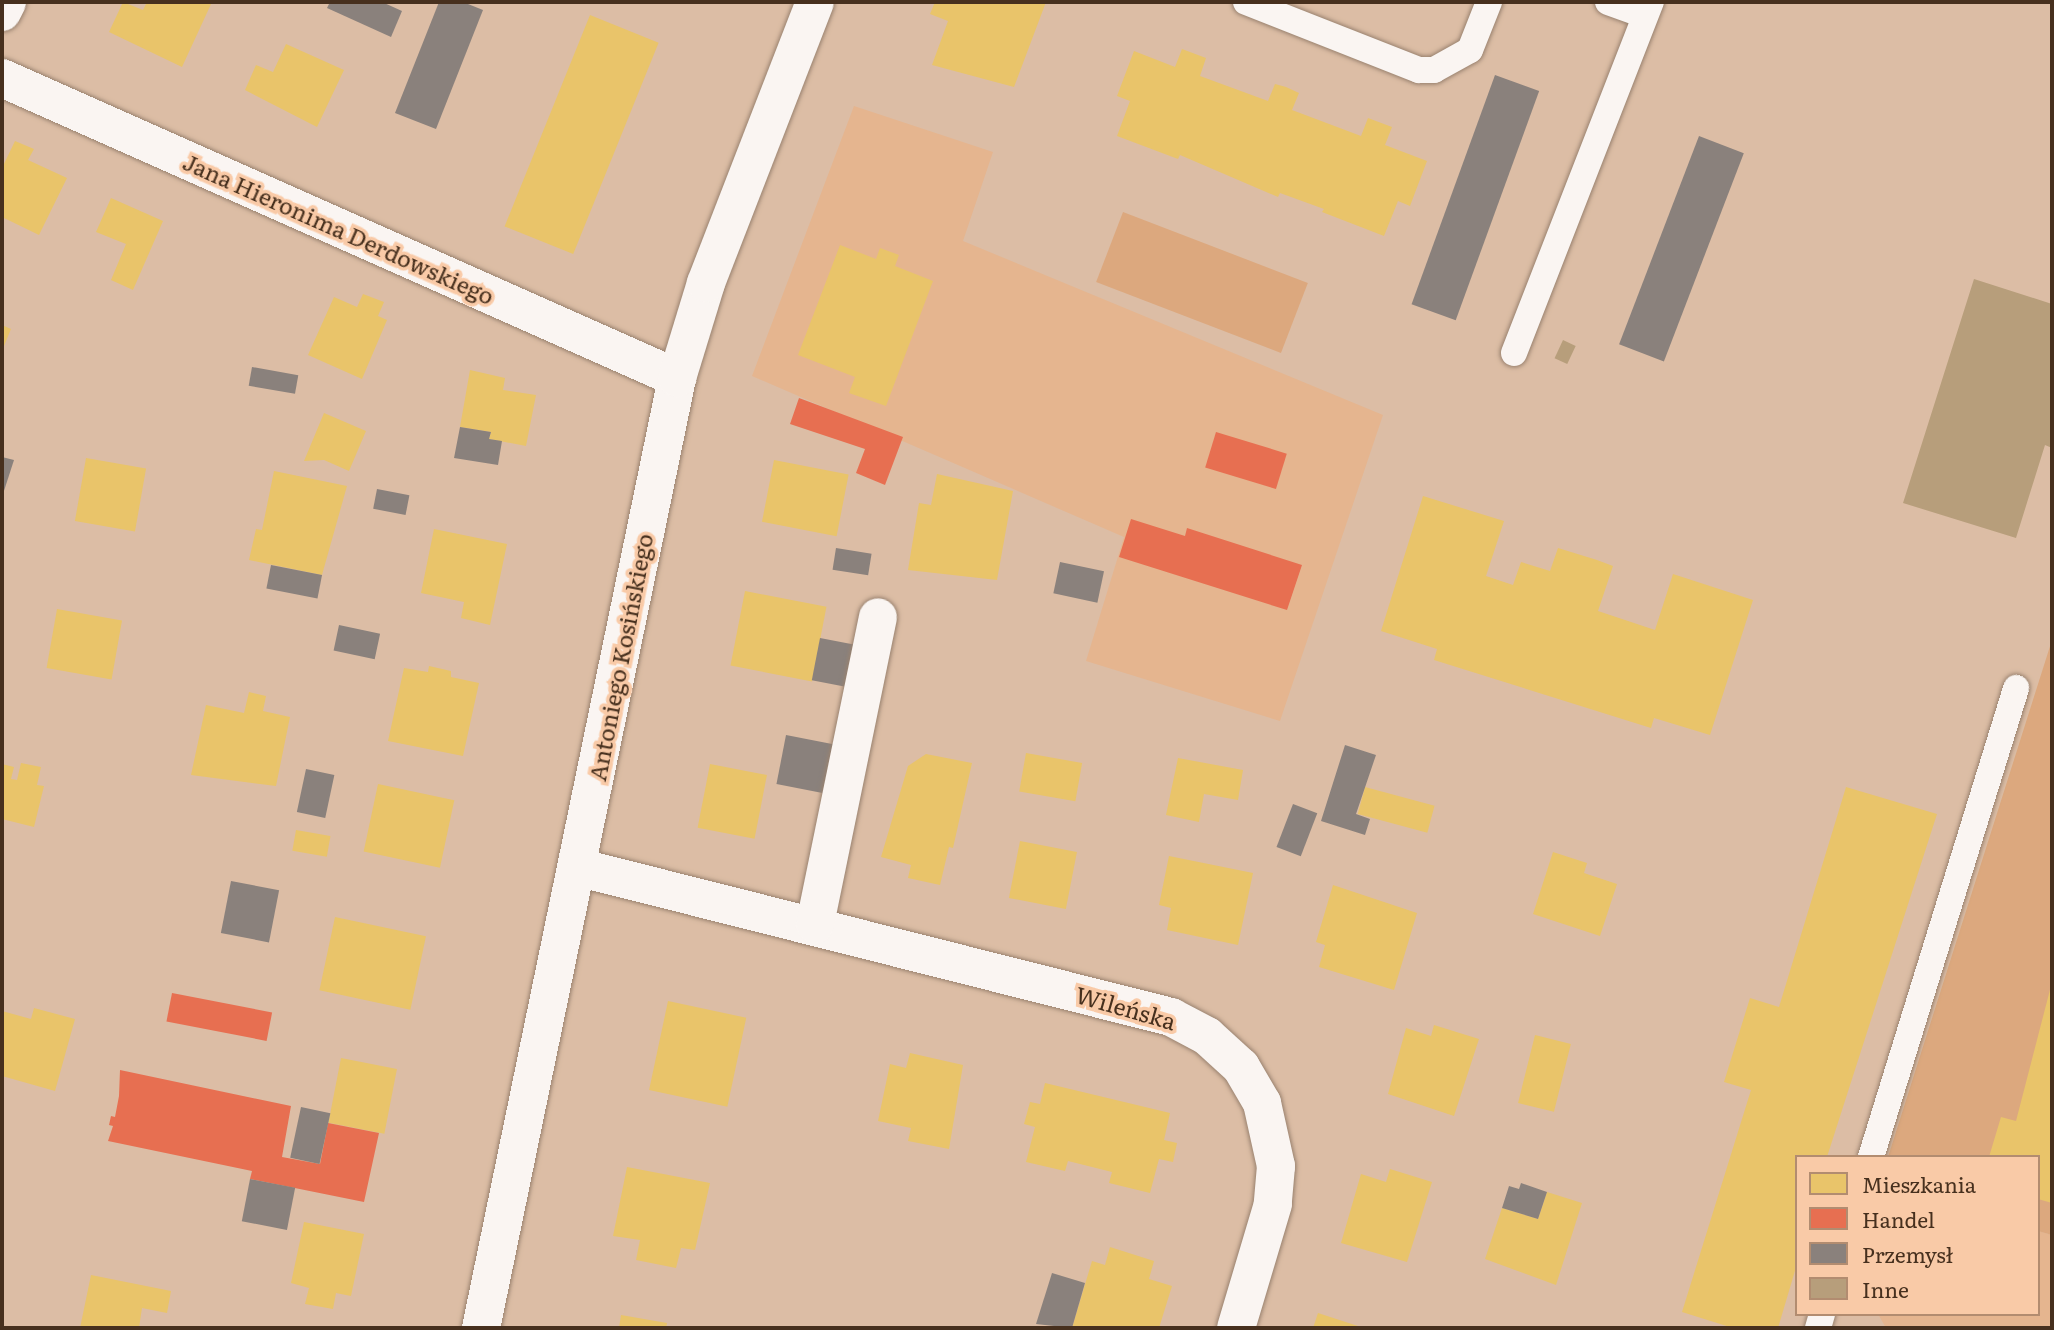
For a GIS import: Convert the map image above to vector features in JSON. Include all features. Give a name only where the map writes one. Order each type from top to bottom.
[{"type":"street","points":[[2,12],[8,2]]},
{"type":"street","name":"Antoniego Kosińskiego","points":[[481,1328],[677,378],[706,283],[815,2]]},
{"type":"street","name":"Jana Hieronima Derdowskiego","points":[[2,78],[677,378]]},
{"type":"street","points":[[815,925],[878,617]]},
{"type":"street","name":"Wileńska","points":[[577,867],[1171,1017],[1207,1036],[1241,1067],[1270,1125],[1276,1166],[1273,1204],[1236,1328]]},
{"type":"lane","points":[[1245,2],[1419,69],[1434,70],[1470,50],[1489,2]]},
{"type":"lane","points":[[1514,354],[1647,8],[1608,2]]},
{"type":"lane","points":[[1872,1155],[2016,688]]},
{"type":"shaded area","points":[[854,106],[993,152],[963,241],[1383,415],[1280,721],[1086,661],[1124,537],[752,376]]},
{"type":"shaded area","points":[[1123,212],[1308,283],[1281,353],[1096,282]]},
{"type":"shaded area","points":[[2052,640],[2052,1235],[2040,1232],[2040,1155],[1889,1155]]},
{"type":"shaded area","points":[[2040,1232],[2052,1235],[2052,1328],[1886,1328],[1879,1316],[2040,1316]]},
{"type":"building: Mieszkania","points":[[123,2],[143,10],[147,2],[212,2],[182,67],[109,32]]},
{"type":"building: Mieszkania","points":[[935,2],[1046,2],[1014,87],[932,65],[948,21],[930,14]]},
{"type":"building: Mieszkania","points":[[590,15],[659,43],[573,254],[505,226]]},
{"type":"building: Mieszkania","points":[[286,44],[344,70],[317,127],[245,90],[256,65],[273,72]]},
{"type":"building: Mieszkania","points":[[1182,49],[1206,58],[1200,76],[1268,101],[1275,84],[1286,87],[1299,93],[1292,110],[1361,136],[1368,118],[1392,127],[1385,145],[1427,161],[1410,206],[1398,201],[1384,236],[1322,212],[1324,209],[1280,193],[1278,197],[1180,155],[1178,159],[1117,136],[1130,101],[1117,96],[1134,51],[1175,67]]},
{"type":"building: Mieszkania","points":[[15,141],[34,149],[28,160],[67,178],[39,235],[2,217],[2,168]]},
{"type":"building: Mieszkania","points":[[111,198],[163,221],[133,290],[111,280],[126,244],[96,232]]},
{"type":"building: Mieszkania","points":[[840,245],[876,259],[880,248],[899,255],[895,266],[933,281],[886,406],[849,393],[855,377],[798,355]]},
{"type":"building: Mieszkania","points":[[363,294],[384,302],[378,316],[387,320],[362,379],[308,355],[334,297],[357,307]]},
{"type":"building: Mieszkania","points":[[2,325],[11,329],[2,351]]},
{"type":"building: Mieszkania","points":[[470,370],[505,378],[503,390],[536,395],[526,446],[489,439],[491,432],[460,427]]},
{"type":"building: Mieszkania","points":[[324,413],[366,431],[349,471],[324,460],[304,461]]},
{"type":"building: Mieszkania","points":[[86,458],[146,469],[135,532],[75,521]]},
{"type":"building: Mieszkania","points":[[774,460],[849,475],[837,536],[762,522]]},
{"type":"building: Mieszkania","points":[[274,471],[347,486],[322,575],[249,560],[256,529],[262,530]]},
{"type":"building: Mieszkania","points":[[937,474],[1013,491],[997,580],[908,570],[919,503],[931,505]]},
{"type":"building: Mieszkania","points":[[1423,496],[1504,521],[1486,576],[1513,585],[1521,562],[1550,571],[1558,548],[1597,560],[1613,566],[1598,611],[1655,630],[1673,574],[1753,600],[1710,735],[1654,718],[1651,728],[1434,660],[1437,649],[1381,631]]},
{"type":"building: Mieszkania","points":[[434,529],[507,544],[490,625],[461,618],[464,602],[421,593]]},
{"type":"building: Mieszkania","points":[[745,591],[826,607],[812,681],[730,666]]},
{"type":"building: Mieszkania","points":[[57,609],[122,620],[112,680],[47,668]]},
{"type":"building: Mieszkania","points":[[429,666],[451,671],[451,677],[479,683],[463,756],[388,741],[404,668],[428,672]]},
{"type":"building: Mieszkania","points":[[249,692],[266,696],[263,711],[290,717],[276,786],[191,775],[206,705],[244,713]]},
{"type":"building: Mieszkania","points":[[1026,753],[1082,763],[1075,801],[1019,791]]},
{"type":"building: Mieszkania","points":[[926,754],[972,763],[953,848],[949,847],[940,885],[908,878],[911,865],[881,857],[908,766]]},
{"type":"building: Mieszkania","points":[[1178,758],[1243,770],[1238,800],[1204,794],[1199,822],[1166,815]]},
{"type":"building: Mieszkania","points":[[21,763],[41,767],[37,785],[44,786],[34,827],[2,819],[2,764],[14,767],[11,779],[17,780]]},
{"type":"building: Mieszkania","points":[[710,764],[767,775],[755,839],[698,828]]},
{"type":"building: Mieszkania","points":[[378,784],[454,800],[440,868],[364,851]]},
{"type":"building: Mieszkania","points":[[1365,787],[1435,806],[1427,833],[1358,814]]},
{"type":"building: Mieszkania","points":[[1846,787],[1937,814],[1828,1155],[1795,1155],[1795,1271],[1778,1328],[1733,1328],[1682,1312],[1751,1090],[1724,1082],[1750,998],[1779,1007]]},
{"type":"building: Mieszkania","points":[[296,830],[330,836],[327,857],[292,851]]},
{"type":"building: Mieszkania","points":[[1020,841],[1077,852],[1066,909],[1009,898]]},
{"type":"building: Mieszkania","points":[[1553,852],[1587,863],[1584,873],[1617,884],[1600,936],[1533,914]]},
{"type":"building: Mieszkania","points":[[1169,856],[1253,873],[1238,945],[1167,930],[1171,908],[1159,905]]},
{"type":"building: Mieszkania","points":[[1333,885],[1417,913],[1394,990],[1319,967],[1325,945],[1316,942]]},
{"type":"building: Mieszkania","points":[[335,917],[426,936],[410,1010],[319,990]]},
{"type":"building: Mieszkania","points":[[2052,982],[2052,1203],[2040,1200],[2040,1155],[1990,1155],[2001,1117],[2016,1121]]},
{"type":"building: Mieszkania","points":[[668,1001],[746,1018],[727,1107],[649,1090]]},
{"type":"building: Mieszkania","points":[[34,1008],[75,1019],[55,1091],[2,1076],[2,1011],[31,1019]]},
{"type":"building: Mieszkania","points":[[1434,1025],[1479,1039],[1454,1116],[1388,1094],[1406,1028],[1431,1036]]},
{"type":"building: Mieszkania","points":[[1535,1035],[1571,1044],[1554,1112],[1518,1103]]},
{"type":"building: Mieszkania","points":[[910,1053],[963,1065],[949,1149],[908,1141],[911,1128],[878,1121],[890,1064],[906,1068]]},
{"type":"building: Mieszkania","points":[[341,1058],[397,1069],[384,1134],[328,1123]]},
{"type":"building: Mieszkania","points":[[1045,1083],[1170,1113],[1164,1140],[1177,1143],[1173,1162],[1159,1159],[1150,1193],[1109,1183],[1112,1172],[1068,1161],[1065,1171],[1026,1162],[1035,1127],[1024,1124],[1030,1102],[1040,1104]]},
{"type":"building: Mieszkania","points":[[627,1167],[710,1183],[695,1250],[681,1248],[676,1268],[636,1260],[640,1240],[613,1236]]},
{"type":"building: Mieszkania","points":[[1390,1169],[1432,1182],[1407,1262],[1341,1243],[1361,1174],[1386,1182]]},
{"type":"building: Mieszkania","points":[[1547,1192],[1582,1203],[1556,1285],[1485,1259],[1502,1208],[1538,1219]]},
{"type":"building: Mieszkania","points":[[304,1222],[364,1234],[351,1296],[336,1293],[333,1309],[305,1304],[309,1288],[291,1283]]},
{"type":"building: Mieszkania","points":[[1110,1247],[1154,1261],[1149,1279],[1172,1286],[1159,1328],[1072,1328],[1092,1261],[1105,1265]]},
{"type":"building: Mieszkania","points":[[91,1275],[171,1291],[167,1313],[142,1308],[139,1328],[80,1328]]},
{"type":"building: Mieszkania","points":[[1318,1313],[1364,1328],[1313,1328]]},
{"type":"building: Mieszkania","points":[[621,1315],[667,1323],[666,1328],[619,1328]]},
{"type":"building: Handel","points":[[799,398],[903,437],[885,485],[856,473],[865,449],[790,424]]},
{"type":"building: Handel","points":[[1216,432],[1287,454],[1276,489],[1205,467]]},
{"type":"building: Handel","points":[[1131,519],[1185,536],[1187,528],[1302,565],[1287,610],[1119,557]]},
{"type":"building: Handel","points":[[172,993],[272,1012],[267,1041],[166,1021]]},
{"type":"building: Handel","points":[[120,1070],[291,1106],[282,1157],[320,1164],[328,1123],[379,1133],[364,1202],[250,1179],[252,1171],[108,1141],[113,1126],[109,1125],[111,1116],[115,1117],[119,1096]]},
{"type":"building: Przemysł","points":[[330,2],[382,2],[402,11],[391,37],[327,8]]},
{"type":"building: Przemysł","points":[[439,2],[463,2],[483,10],[436,129],[395,113]]},
{"type":"building: Przemysł","points":[[1495,75],[1539,91],[1456,320],[1412,304]]},
{"type":"building: Przemysł","points":[[1699,136],[1744,153],[1664,361],[1619,344]]},
{"type":"building: Przemysł","points":[[252,367],[298,375],[295,394],[249,386]]},
{"type":"building: Przemysł","points":[[460,427],[491,432],[489,439],[502,441],[498,465],[454,458]]},
{"type":"building: Przemysł","points":[[2,457],[14,460],[2,497]]},
{"type":"building: Przemysł","points":[[377,489],[409,495],[406,515],[373,509]]},
{"type":"building: Przemysł","points":[[836,548],[872,554],[868,575],[833,570]]},
{"type":"building: Przemysł","points":[[1060,562],[1104,571],[1097,603],[1053,593]]},
{"type":"building: Przemysł","points":[[271,565],[322,575],[317,598],[266,589]]},
{"type":"building: Przemysł","points":[[339,625],[380,634],[375,659],[334,650]]},
{"type":"building: Przemysł","points":[[820,638],[856,645],[848,687],[812,680]]},
{"type":"building: Przemysł","points":[[786,735],[841,746],[831,795],[776,784]]},
{"type":"building: Przemysł","points":[[1345,745],[1376,755],[1356,814],[1370,819],[1365,835],[1321,821]]},
{"type":"building: Przemysł","points":[[306,769],[334,775],[325,818],[297,812]]},
{"type":"building: Przemysł","points":[[1293,804],[1317,813],[1301,856],[1277,847]]},
{"type":"building: Przemysł","points":[[231,881],[279,890],[269,942],[221,933]]},
{"type":"building: Przemysł","points":[[301,1107],[330,1113],[320,1164],[290,1158]]},
{"type":"building: Przemysł","points":[[250,1179],[295,1188],[287,1230],[242,1221]]},
{"type":"building: Przemysł","points":[[1521,1183],[1547,1192],[1538,1219],[1502,1208],[1509,1186],[1519,1189]]},
{"type":"building: Przemysł","points":[[1052,1273],[1085,1283],[1072,1328],[1036,1324]]},
{"type":"building: Inne","points":[[1974,279],[2052,304],[2052,448],[2045,445],[2016,538],[1903,503]]},
{"type":"building: Inne","points":[[1563,340],[1576,346],[1567,364],[1555,358]]}]
